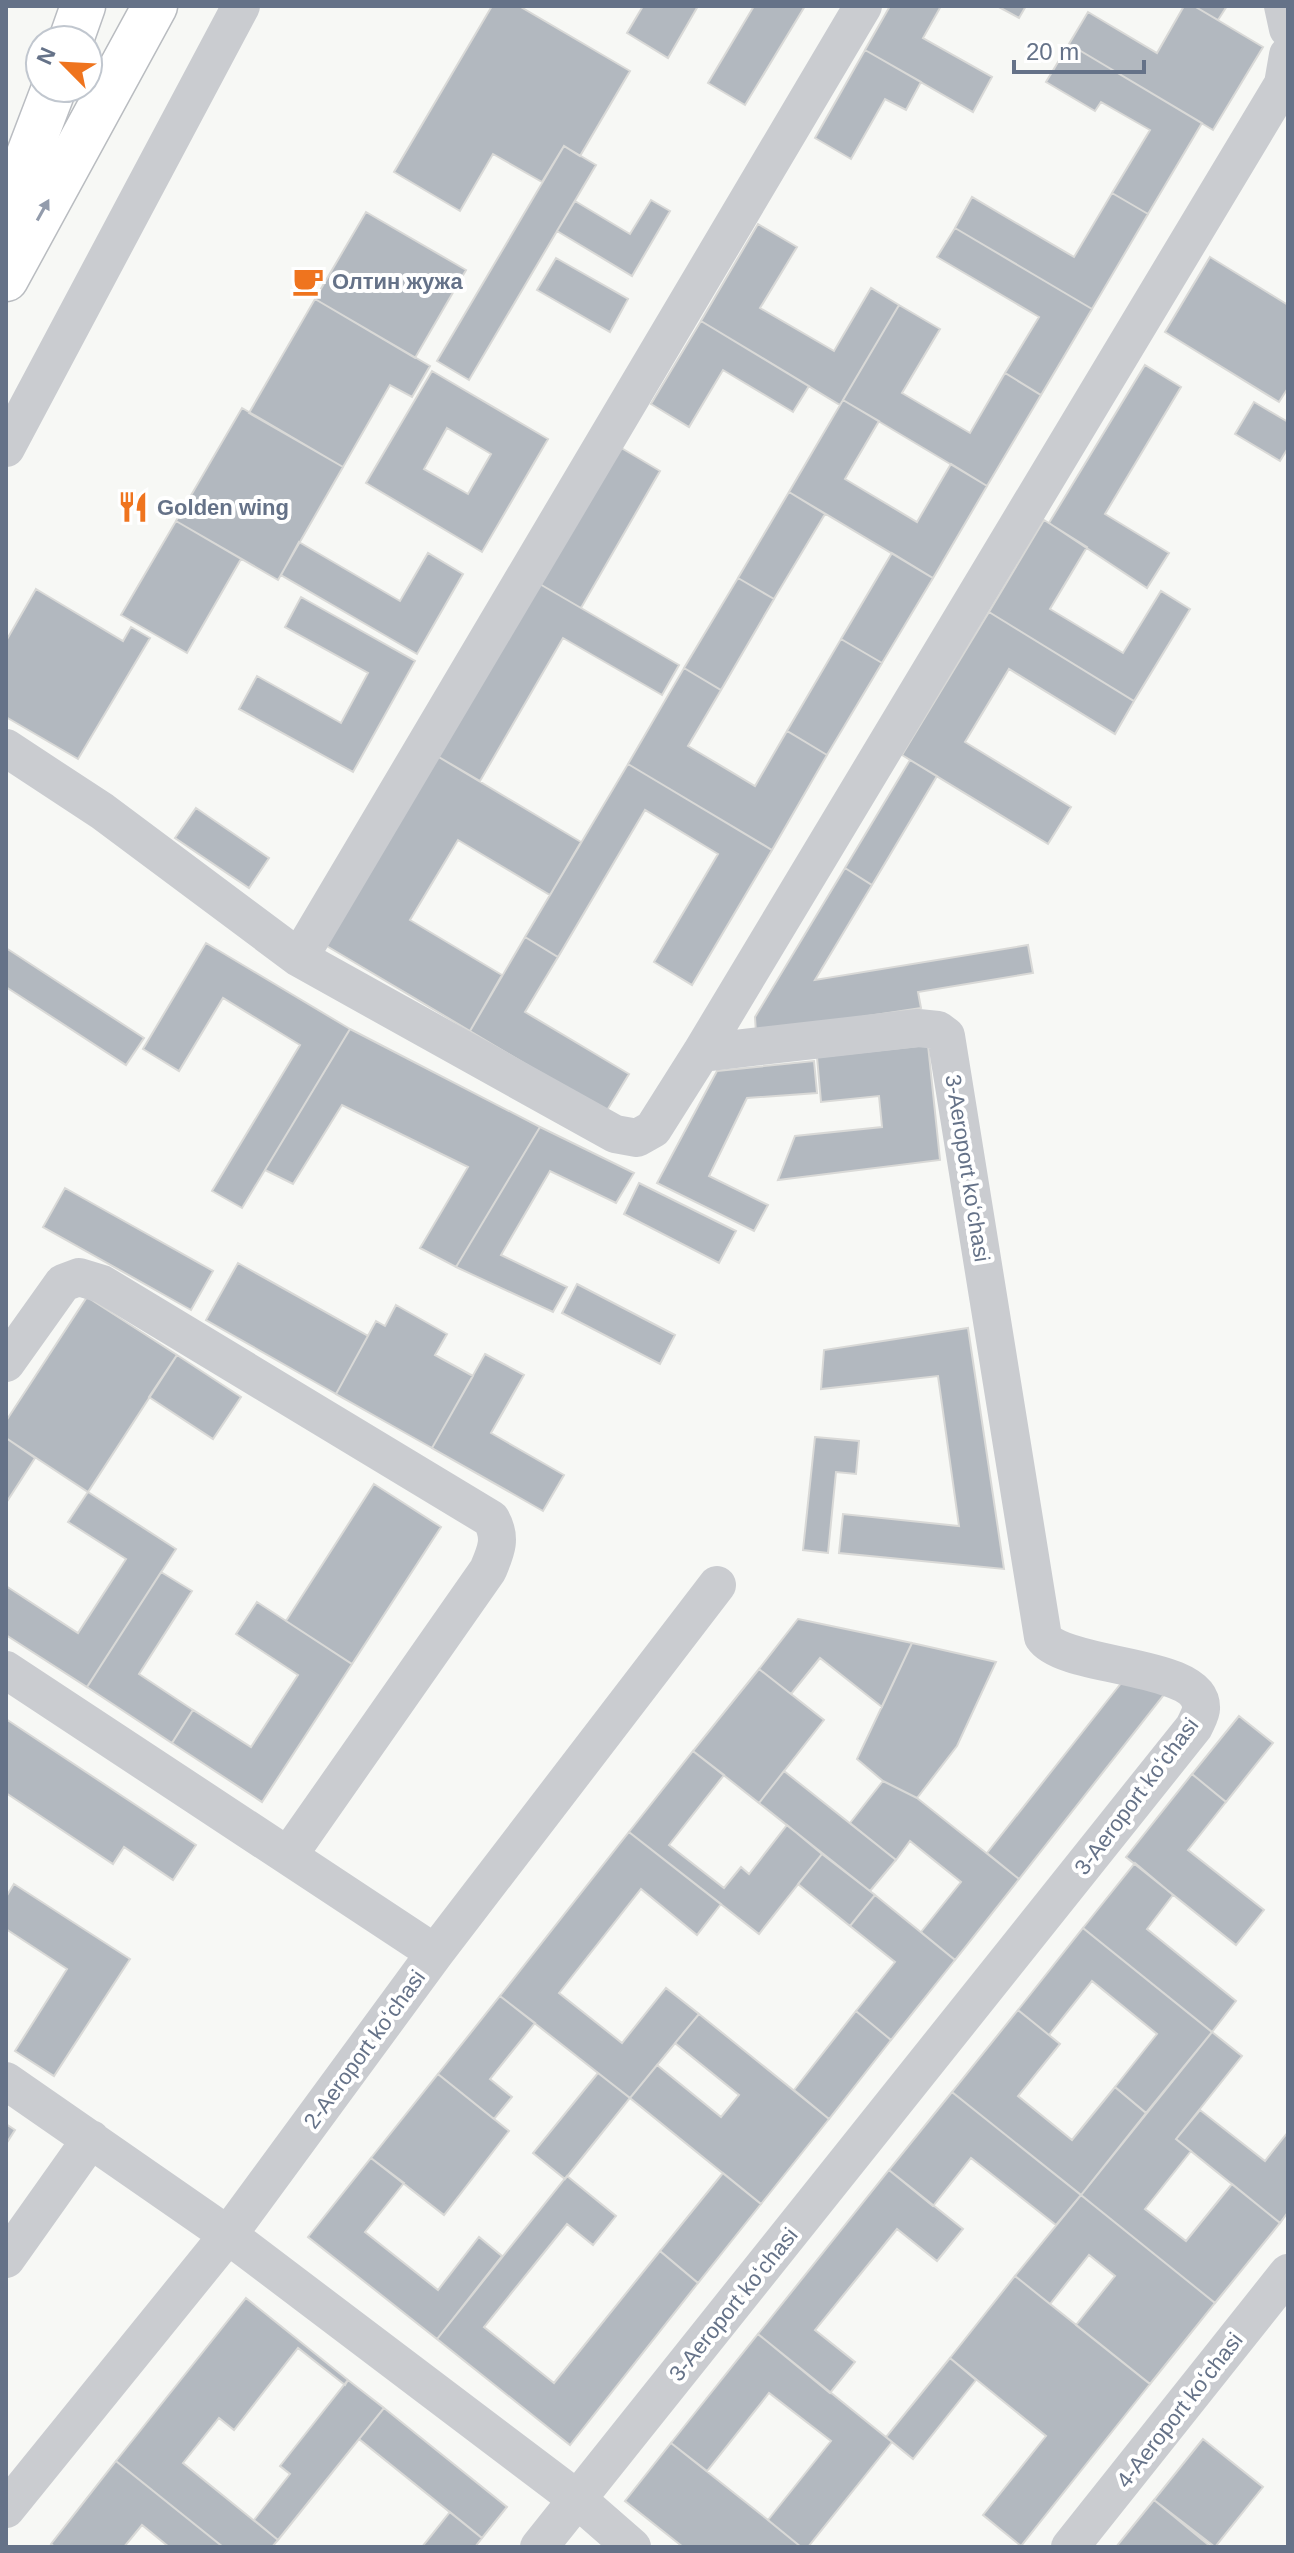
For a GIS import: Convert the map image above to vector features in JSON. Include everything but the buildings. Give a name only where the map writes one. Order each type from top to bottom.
[{"type":"main road","points":[[6,279],[155,6]]},
{"type":"main road","points":[[6,214],[48,104]]},
{"type":"street","points":[[6,448],[241,6]]},
{"type":"street","points":[[299,958],[863,6]]},
{"type":"street","points":[[1283,6],[1288,29]]},
{"type":"street","points":[[6,748],[102,811],[299,958],[615,1134],[637,1138],[653,1129],[701,1053],[1283,84],[1288,55]]},
{"type":"street","name":"3-Aeroport koʻchasi","points":[[539,2547],[1184,1739],[1201,1709],[1192,1691],[1168,1677],[1058,1651],[1043,1637],[946,1036],[938,1030],[918,1028],[701,1053]]},
{"type":"street","points":[[6,1363],[63,1283],[79,1277],[102,1284],[491,1519],[497,1530],[498,1545],[488,1570],[288,1856]]},
{"type":"street","name":"2-Aeroport koʻchasi","points":[[6,2509],[228,2235],[435,1953],[717,1585]]},
{"type":"street","points":[[6,1670],[435,1953]]},
{"type":"street","points":[[6,2081],[228,2235],[577,2499],[632,2547]]},
{"type":"street","points":[[6,2259],[91,2139]]},
{"type":"street","name":"4-Aeroport koʻchasi","points":[[1070,2547],[1288,2273]]},
{"type":"place","name":"Олтин жужа","points":[[308,281]]},
{"type":"place","name":"Golden wing","points":[[133,507]]}]
